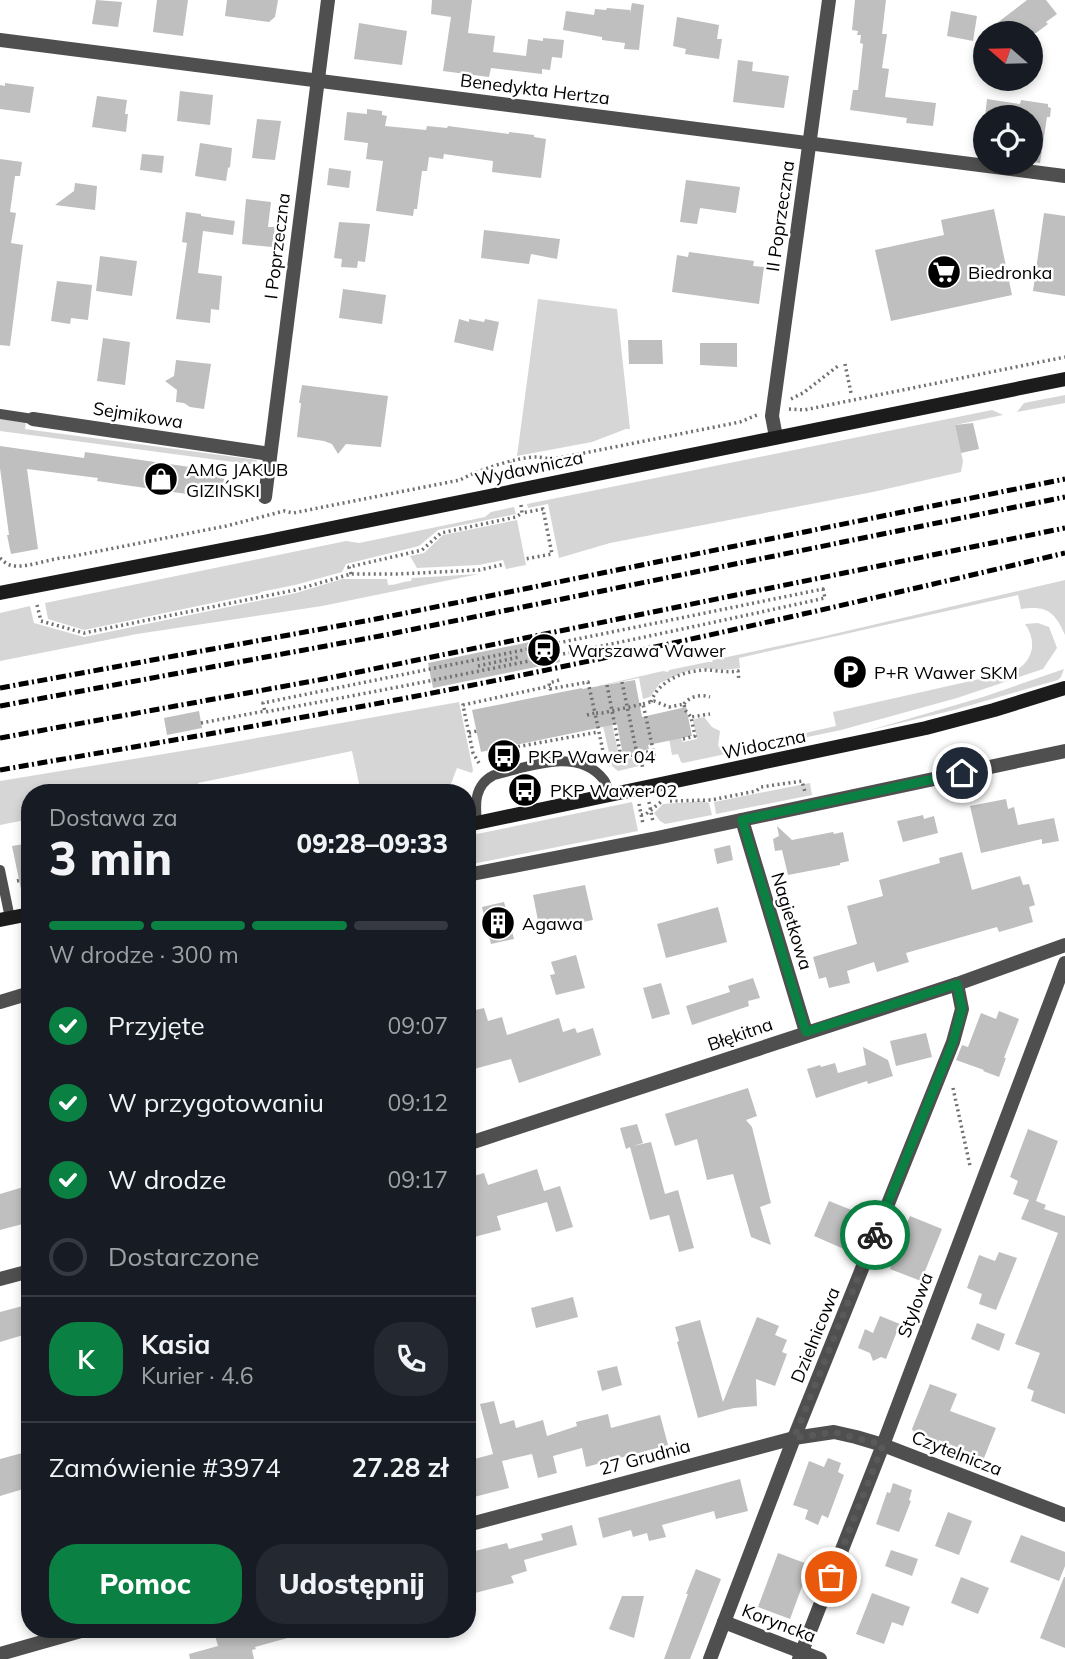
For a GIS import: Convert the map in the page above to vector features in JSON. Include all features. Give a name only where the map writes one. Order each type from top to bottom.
[{"type":"main road","name":"Wydawnicza","points":[[0,593],[276,540],[1065,379]]},
{"type":"main road","name":"Widoczna","points":[[476,823],[926,729],[1065,688]]},
{"type":"street","name":"I Poprzeczna","points":[[265,498],[328,0]]},
{"type":"street","name":"II Poprzeczna","points":[[776,437],[772,416],[829,0]]},
{"type":"street","name":"Benedykta Hertza","points":[[0,40],[1065,176]]},
{"type":"street","name":"Sejmikowa","points":[[33,419],[270,454]]},
{"type":"street","points":[[476,873],[657,838],[1065,751]]},
{"type":"street","name":"Nagietkowa","points":[[742,820],[806,1032]]},
{"type":"street","name":"Błękitna","points":[[476,1141],[957,984],[1065,945]]},
{"type":"street","name":"Stylowa","points":[[800,1656],[883,1445],[1065,963]]},
{"type":"street","name":"Dzielnicowa","points":[[710,1659],[794,1438],[953,1042],[962,1009],[957,984]]},
{"type":"street","points":[[0,1002],[21,996]]},
{"type":"street","points":[[0,1279],[21,1273]]},
{"type":"street","name":"27 Grudnia","points":[[476,1523],[794,1438],[834,1432]]},
{"type":"street","name":"Czytelnicza","points":[[834,1432],[883,1445],[1065,1515]]},
{"type":"street","name":"Koryncka","points":[[724,1622],[800,1656],[820,1659]]},
{"type":"street","points":[[0,1654],[56,1638]]},
{"type":"lane","name":"Sejmikowa","points":[[0,414],[33,419]]},
{"type":"lane","points":[[476,799],[488,778],[494,775],[567,760],[589,767],[605,781],[610,796]]},
{"type":"lane","points":[[0,872],[5,919]]},
{"type":"path","points":[[0,558],[14,566],[30,564],[226,526],[284,511],[293,513],[460,480],[472,473],[510,462],[536,457],[554,459],[740,422],[763,413],[804,410],[1065,356]]},
{"type":"path","points":[[845,364],[851,393]]},
{"type":"path","points":[[791,400],[838,366]]},
{"type":"path","points":[[510,462],[514,474]]},
{"type":"path","points":[[520,505],[522,513]]},
{"type":"path","points":[[351,574],[349,567],[422,550],[441,533],[543,509],[552,554],[525,559]]},
{"type":"path","points":[[30,564],[31,570]]},
{"type":"path","points":[[37,605],[41,621],[84,633],[295,590],[351,574],[479,570],[505,564]]},
{"type":"path","points":[[201,723],[480,672],[825,598],[823,589],[263,703],[265,711]]},
{"type":"path","points":[[542,646],[544,659]]},
{"type":"path","points":[[543,653],[553,651]]},
{"type":"path","points":[[478,666],[519,657]]},
{"type":"path","points":[[477,659],[480,672]]},
{"type":"path","points":[[651,702],[656,690],[663,684],[690,673],[705,670],[738,671],[739,681]]},
{"type":"path","points":[[550,686],[549,683],[559,680]]},
{"type":"path","points":[[550,686],[550,689],[588,682],[606,764]]},
{"type":"path","points":[[622,682],[636,754]]},
{"type":"path","points":[[607,685],[621,757],[653,751]]},
{"type":"path","points":[[479,762],[473,753],[463,705],[550,686]]},
{"type":"path","points":[[587,715],[651,702],[669,706],[684,704],[688,699],[704,695],[710,697]]},
{"type":"path","points":[[643,704],[654,764]]},
{"type":"path","points":[[684,704],[691,717],[695,736],[684,738]]},
{"type":"path","points":[[691,717],[710,713]]},
{"type":"path","points":[[469,733],[477,731]]},
{"type":"path","points":[[515,756],[516,747],[598,732]]},
{"type":"path","points":[[641,815],[663,801],[711,800],[757,791],[761,787],[802,781]]},
{"type":"path","points":[[711,800],[713,808]]},
{"type":"path","points":[[649,801],[657,838]]},
{"type":"path","points":[[946,1058],[976,1198]]},
{"type":"shaded area","points":[[538,299],[617,309],[630,429],[592,442],[517,456]]},
{"type":"shaded area","points":[[1065,395],[1065,403],[1017,412],[1024,403]]},
{"type":"shaded area","points":[[992,410],[1003,415],[955,425],[963,461],[961,472],[873,492],[610,543],[559,558],[548,504],[528,508],[527,504]]},
{"type":"shaded area","points":[[0,418],[26,422],[25,429],[257,460],[256,465],[0,431]]},
{"type":"shaded area","points":[[514,507],[516,514],[438,530],[419,546],[346,564],[342,572],[295,585],[84,630],[48,619],[45,603],[346,541],[359,543],[485,517],[491,512]]},
{"type":"shaded area","points":[[517,520],[526,565],[506,569],[503,560],[479,565],[417,568],[410,556],[424,553],[443,535]]},
{"type":"shaded area","points":[[479,574],[322,606],[137,634],[0,661],[0,613],[30,606],[34,623],[84,637],[296,593],[342,579],[387,579],[388,585],[411,581],[412,578]]},
{"type":"shaded area","points":[[1065,580],[1065,635],[1054,616],[1044,609],[1021,609],[1018,595],[739,658],[740,668],[700,668],[684,672],[660,683],[650,697],[643,699],[639,678],[605,685],[597,694],[598,686]]},
{"type":"shaded area","points":[[1038,623],[1049,627],[1057,648],[1043,669],[957,698],[841,730],[683,763],[678,754],[672,755],[666,722],[667,710],[683,742],[697,739],[693,721],[704,717],[712,727],[720,731],[718,746],[725,747],[725,751],[731,751],[731,748],[836,726],[833,712],[1015,671],[1026,661],[1032,650],[1031,637],[1025,624]]},
{"type":"shaded area","points":[[1064,669],[1058,680],[954,710],[867,731],[983,697]]},
{"type":"shaded area","points":[[459,702],[473,770],[472,773],[457,768],[451,784],[359,784],[352,751],[198,784],[21,784],[21,821],[0,825],[0,781]]},
{"type":"shaded area","points":[[610,715],[620,760],[637,757],[639,766],[618,771],[612,766],[601,717]]},
{"type":"shaded area","points":[[810,783],[812,795],[716,814],[714,802]]},
{"type":"shaded area","points":[[703,801],[709,803],[712,815],[665,824],[654,813],[663,804]]},
{"type":"shaded area","points":[[632,802],[638,831],[476,863],[476,834]]},
{"type":"building","points":[[96,0],[122,2],[118,27],[92,24]]},
{"type":"building","points":[[157,0],[188,0],[183,36],[153,32]]},
{"type":"building","points":[[227,0],[278,0],[275,17],[269,22],[225,16]]},
{"type":"building","points":[[432,0],[472,0],[468,33],[495,36],[493,52],[526,56],[528,39],[543,41],[543,38],[564,40],[562,58],[552,57],[550,70],[542,69],[542,74],[491,68],[489,77],[443,71],[451,17],[431,14]]},
{"type":"building","points":[[855,0],[886,0],[882,34],[887,34],[882,68],[889,69],[885,97],[936,103],[933,126],[906,123],[907,118],[850,110],[853,90],[858,90],[863,44],[860,43],[861,35],[857,35],[858,31],[852,30]]},
{"type":"building","points":[[1027,0],[1046,0],[1057,14],[1043,28],[1043,21],[1000,21]]},
{"type":"building","points":[[632,3],[644,5],[639,50],[624,49],[625,43],[563,30],[566,11],[594,15],[595,9],[607,8],[630,10],[630,13]]},
{"type":"building","points":[[951,11],[977,16],[976,21],[973,21],[973,41],[947,36]]},
{"type":"building","points":[[677,17],[719,25],[717,39],[722,39],[719,59],[685,54],[686,49],[673,46]]},
{"type":"building","points":[[359,23],[407,31],[402,65],[354,59]]},
{"type":"building","points":[[738,60],[753,62],[752,71],[789,76],[784,108],[733,102]]},
{"type":"building","points":[[5,83],[34,87],[30,113],[0,109],[0,85],[5,86]]},
{"type":"building","points":[[180,91],[213,95],[210,125],[177,121]]},
{"type":"building","points":[[97,96],[127,100],[126,132],[92,127]]},
{"type":"building","points":[[987,99],[1020,104],[1021,100],[1048,104],[1051,108],[1050,117],[1047,117],[1043,143],[1043,105],[986,105]]},
{"type":"building","points":[[367,109],[382,111],[382,115],[387,116],[385,126],[426,130],[427,126],[448,126],[534,135],[546,139],[541,178],[492,172],[493,161],[444,154],[443,159],[429,157],[427,171],[422,171],[417,209],[414,209],[413,216],[376,211],[383,161],[366,159],[368,143],[344,140],[347,112],[367,114]]},
{"type":"building","points":[[257,119],[281,121],[275,160],[252,158]]},
{"type":"building","points":[[200,143],[232,148],[226,181],[195,176]]},
{"type":"building","points":[[142,154],[164,156],[162,173],[140,170]]},
{"type":"building","points":[[0,159],[22,162],[20,176],[15,176],[10,212],[16,213],[11,243],[23,245],[10,346],[0,345]]},
{"type":"building","points":[[329,168],[351,171],[349,188],[327,185]]},
{"type":"building","points":[[686,180],[740,187],[736,213],[700,208],[697,224],[680,222]]},
{"type":"building","points":[[75,183],[97,186],[95,210],[55,205],[74,191]]},
{"type":"building","points":[[246,199],[271,202],[268,227],[275,227],[272,247],[242,244]]},
{"type":"building","name":"Biedronka","points":[[994,209],[1012,295],[891,321],[875,250],[944,235],[941,220]]},
{"type":"building","points":[[186,212],[235,221],[233,235],[203,231],[198,273],[222,276],[219,310],[211,309],[210,323],[176,319],[187,243],[182,242]]},
{"type":"building","points":[[1044,213],[1065,216],[1065,296],[1033,291]]},
{"type":"building","points":[[339,222],[370,224],[365,262],[358,261],[357,268],[341,267],[342,259],[334,258]]},
{"type":"building","points":[[484,230],[560,239],[557,259],[531,254],[529,264],[481,258]]},
{"type":"building","points":[[689,252],[754,261],[753,266],[764,267],[759,304],[672,292],[677,255],[688,257]]},
{"type":"building","points":[[100,256],[137,261],[132,296],[96,291]]},
{"type":"building","points":[[57,281],[92,285],[88,320],[71,318],[70,324],[51,321]]},
{"type":"building","points":[[343,289],[386,295],[382,324],[339,318]]},
{"type":"building","points":[[459,319],[469,322],[469,319],[484,322],[485,319],[499,322],[493,351],[454,342]]},
{"type":"building","points":[[103,338],[130,342],[125,385],[97,381]]},
{"type":"building","points":[[628,340],[662,340],[663,364],[629,364]]},
{"type":"building","points":[[700,343],[737,343],[737,367],[700,365]]},
{"type":"building","points":[[176,360],[211,364],[204,409],[176,402],[177,390],[165,381],[174,376]]},
{"type":"building","points":[[302,385],[388,396],[381,447],[346,444],[338,454],[332,444],[297,437]]},
{"type":"building","points":[[973,423],[979,449],[961,453],[955,425]]},
{"type":"building","points":[[0,446],[84,458],[85,452],[225,472],[221,499],[27,469],[38,549],[11,554],[0,468]]},
{"type":"building","points":[[530,642],[532,650],[556,645],[560,662],[433,688],[428,663]]},
{"type":"building","points":[[635,680],[642,717],[686,707],[692,736],[648,745],[649,749],[623,755],[617,724],[481,752],[472,710]]},
{"type":"building","points":[[199,711],[202,728],[167,735],[164,718]]},
{"type":"building","points":[[1006,799],[1008,809],[1014,807],[1018,825],[1054,818],[1059,841],[1042,844],[1042,839],[981,853],[970,806]]},
{"type":"building","points":[[923,815],[924,819],[934,816],[938,833],[903,842],[897,821]]},
{"type":"building","points":[[777,826],[792,840],[843,832],[849,861],[788,875],[782,850],[775,851],[773,839],[779,836]]},
{"type":"building","points":[[21,844],[21,889],[12,846]]},
{"type":"building","points":[[730,845],[733,860],[717,864],[714,849]]},
{"type":"building","points":[[962,852],[972,890],[1020,876],[1023,885],[1029,884],[1035,905],[1029,907],[1033,922],[999,932],[997,927],[906,953],[909,962],[877,972],[874,962],[847,971],[850,983],[829,988],[826,977],[819,979],[813,957],[857,944],[847,906],[883,896],[879,880],[940,863],[939,858]]},
{"type":"building","points":[[585,885],[593,920],[540,931],[533,895]]},
{"type":"building","name":"Agawa","points":[[504,902],[514,939],[491,944],[482,907]]},
{"type":"building","points":[[718,907],[727,942],[666,958],[657,924]]},
{"type":"building","points":[[576,955],[585,988],[556,995],[550,975],[555,974],[551,962]]},
{"type":"building","points":[[753,978],[760,998],[748,1001],[749,1006],[692,1025],[686,1006],[730,992],[728,986]]},
{"type":"building","points":[[661,983],[670,1014],[652,1019],[643,988]]},
{"type":"building","points":[[484,1008],[488,1021],[502,1017],[507,1035],[559,1018],[563,1032],[575,1028],[577,1033],[593,1028],[601,1055],[519,1083],[511,1059],[476,1068],[476,1010]]},
{"type":"building","points":[[999,1011],[1019,1019],[999,1077],[956,1060],[962,1045],[968,1047],[981,1013],[996,1019]]},
{"type":"building","points":[[926,1033],[932,1057],[896,1066],[890,1041]]},
{"type":"building","points":[[863,1047],[888,1060],[893,1076],[868,1084],[867,1081],[816,1098],[807,1069],[835,1063],[838,1073],[866,1065]]},
{"type":"building","points":[[748,1088],[757,1116],[746,1120],[752,1127],[771,1203],[760,1207],[771,1245],[751,1237],[733,1174],[707,1180],[697,1139],[675,1146],[665,1114]]},
{"type":"building","points":[[637,1124],[643,1143],[633,1146],[651,1142],[665,1194],[678,1190],[694,1248],[679,1252],[669,1215],[650,1220],[630,1147],[626,1149],[620,1128]]},
{"type":"building","points":[[1028,1129],[1058,1141],[1036,1201],[1046,1205],[1044,1209],[1065,1216],[1065,1414],[1031,1401],[1034,1391],[1027,1388],[1040,1353],[1015,1344],[1058,1233],[1021,1219],[1029,1200],[1013,1194],[1018,1181],[1010,1177]]},
{"type":"building","points":[[537,1169],[544,1191],[560,1186],[573,1227],[556,1232],[547,1202],[497,1216],[501,1230],[476,1236],[476,1175],[484,1173],[488,1185]]},
{"type":"building","points":[[21,1188],[21,1224],[0,1230],[0,1194]]},
{"type":"building","points":[[829,1201],[859,1213],[844,1249],[814,1236]]},
{"type":"building","points":[[910,1216],[942,1229],[921,1281],[890,1269],[892,1262],[889,1260]]},
{"type":"building","points":[[999,1252],[1017,1258],[996,1310],[979,1304],[982,1294],[967,1288],[979,1255],[995,1261]]},
{"type":"building","points":[[573,1297],[578,1317],[536,1328],[531,1308]]},
{"type":"building","points":[[21,1306],[21,1336],[0,1342],[0,1312]]},
{"type":"building","points":[[880,1316],[900,1324],[886,1359],[881,1357],[873,1361],[870,1353],[858,1348],[865,1329],[873,1333]]},
{"type":"building","points":[[757,1317],[779,1326],[775,1335],[787,1340],[782,1352],[787,1354],[775,1386],[756,1379],[757,1406],[734,1408],[698,1418],[675,1327],[700,1320],[723,1402]]},
{"type":"building","points":[[977,1323],[1005,1334],[999,1351],[971,1339]]},
{"type":"building","points":[[617,1366],[622,1385],[602,1391],[597,1371]]},
{"type":"building","points":[[930,1384],[957,1394],[950,1411],[996,1428],[984,1458],[939,1440],[938,1443],[915,1434],[912,1429]]},
{"type":"building","points":[[494,1401],[500,1424],[514,1420],[516,1428],[543,1420],[547,1436],[577,1426],[576,1422],[608,1414],[611,1428],[660,1415],[668,1445],[586,1467],[582,1448],[553,1456],[557,1473],[538,1478],[532,1454],[502,1461],[509,1488],[476,1496],[476,1459],[493,1454],[480,1404]]},
{"type":"building","points":[[21,1453],[21,1490],[0,1496],[0,1459]]},
{"type":"building","points":[[828,1458],[841,1463],[838,1472],[844,1475],[828,1518],[822,1515],[818,1525],[805,1519],[808,1510],[793,1505],[809,1461],[824,1467]]},
{"type":"building","points":[[740,1479],[748,1511],[716,1519],[714,1511],[662,1525],[666,1537],[649,1541],[647,1533],[633,1537],[631,1530],[603,1538],[598,1518]]},
{"type":"building","points":[[893,1483],[912,1490],[911,1501],[899,1532],[876,1524]]},
{"type":"building","points":[[948,1512],[972,1521],[959,1555],[935,1546]]},
{"type":"building","points":[[572,1525],[577,1545],[524,1560],[527,1571],[511,1576],[514,1583],[476,1593],[476,1551],[507,1543],[509,1549],[543,1540],[541,1534]]},
{"type":"building","points":[[1021,1535],[1065,1552],[1065,1566],[1059,1581],[1010,1562]]},
{"type":"building","points":[[891,1550],[918,1559],[912,1576],[885,1566]]},
{"type":"building","points":[[778,1553],[810,1565],[790,1619],[758,1607]]},
{"type":"building","points":[[696,1569],[721,1579],[690,1659],[664,1659],[686,1594]]},
{"type":"building","points":[[961,1577],[989,1588],[978,1614],[951,1603]]},
{"type":"building","points":[[1065,1577],[1065,1648],[1040,1638]]},
{"type":"building","points":[[872,1593],[910,1607],[903,1626],[892,1622],[884,1644],[856,1634]]},
{"type":"building","points":[[622,1596],[644,1596],[634,1638],[609,1629]]},
{"type":"building","points":[[216,1638],[288,1638],[255,1647],[256,1649],[252,1650],[254,1659],[190,1659],[189,1654],[218,1646]]},
{"type":"railway","points":[[0,688],[376,619],[1065,479]]},
{"type":"railway","points":[[0,706],[380,636],[1065,497]]},
{"type":"railway","points":[[0,738],[324,679],[1065,528]]},
{"type":"railway","points":[[0,770],[234,730],[543,671],[1065,553]]},
{"type":"way so far","points":[[831,1577],[883,1445],[834,1432],[794,1438],[875,1235]]},
{"type":"place","name":"Biedronka","points":[[944,272]]},
{"type":"place","name":"AMG JAKUB GIZIŃSKI","points":[[161,479]]},
{"type":"place","name":"Warszawa Wawer","points":[[544,650]]},
{"type":"place","name":"P+R Wawer SKM","points":[[850,672]]},
{"type":"place","name":"PKP Wawer 04","points":[[504,756]]},
{"type":"place","name":"PKP Wawer 02","points":[[525,790]]},
{"type":"place","name":"Agawa","points":[[498,923]]},
{"type":"route","points":[[875,1235],[953,1042],[962,1009],[957,984],[806,1032],[742,820],[962,773]]}]
